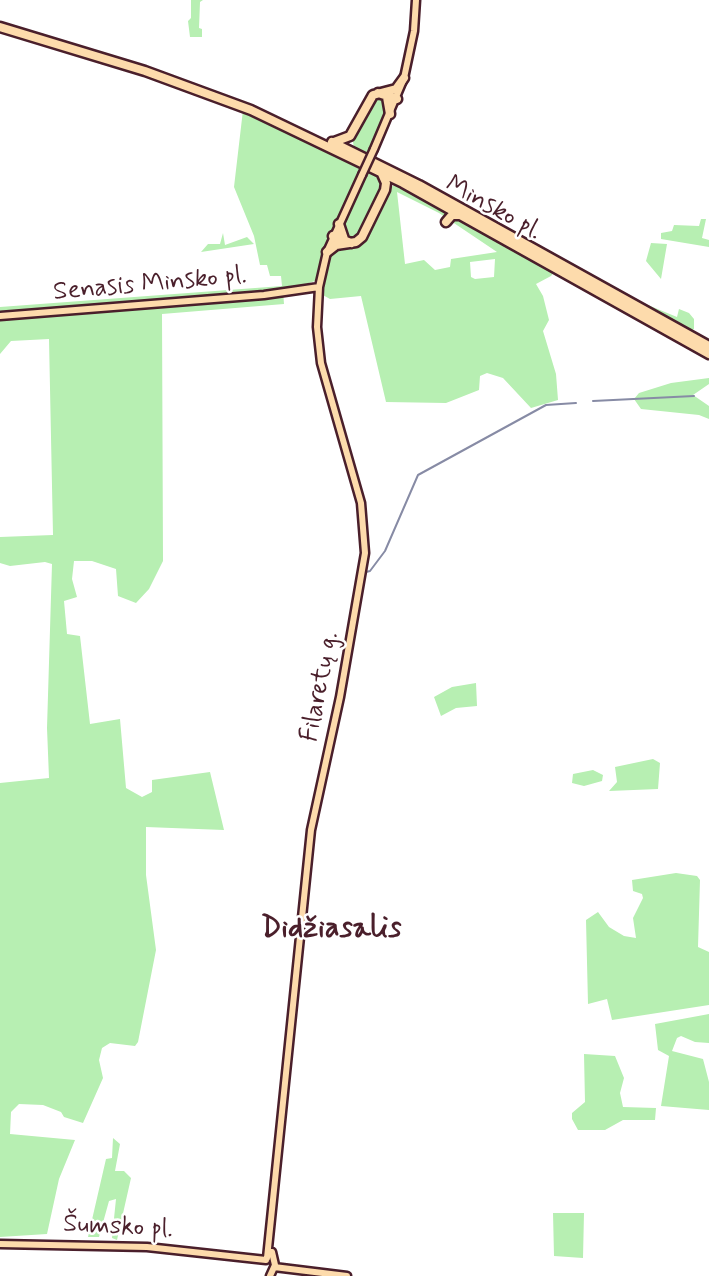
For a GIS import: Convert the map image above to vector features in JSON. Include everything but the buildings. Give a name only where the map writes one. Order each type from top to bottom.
[{"type":"highway","name":"Minsko pl.","points":[[0,27],[145,71],[359,154],[709,346]]},
{"type":"highway","points":[[331,142],[344,141],[350,136],[367,102],[396,89],[404,78]]},
{"type":"highway","points":[[383,94],[397,99]]},
{"type":"highway","points":[[383,94],[390,114]]},
{"type":"highway","name":"Minsko pl.","points":[[251,110],[402,183],[709,354]]},
{"type":"highway","points":[[350,136],[352,146],[359,154]]},
{"type":"highway","points":[[327,252],[336,245],[362,237],[385,190],[386,180],[380,172]]},
{"type":"highway","points":[[385,190],[395,183],[402,183]]},
{"type":"highway","points":[[443,205],[446,222],[450,216],[460,215]]},
{"type":"highway","points":[[339,224],[347,242]]},
{"type":"highway","points":[[333,236],[347,242]]},
{"type":"main road","name":"Filaretų g.","points":[[270,1266],[312,830],[340,697],[365,544],[359,495],[319,352],[317,304],[322,273],[333,236],[397,99],[404,78],[414,31],[416,0]]},
{"type":"main road","points":[[317,304],[315,295],[307,288],[322,273]]},
{"type":"main road","name":"Senasis Minsko pl.","points":[[0,316],[264,295],[319,287]]},
{"type":"main road","name":"Šumsko pl.","points":[[0,1244],[136,1247],[234,1257],[270,1266],[347,1276]]},
{"type":"green space","points":[[191,0],[203,0],[200,2],[199,28],[202,29],[202,37],[190,37],[188,21],[191,18]]},
{"type":"green space","points":[[380,95],[390,104],[368,155],[354,148],[352,136],[369,103]]},
{"type":"green space","points":[[243,110],[362,166],[332,233],[315,281],[283,291],[284,304],[162,314],[163,561],[149,589],[136,603],[118,596],[116,569],[92,561],[74,561],[72,579],[77,597],[64,601],[67,634],[80,636],[90,724],[120,719],[126,788],[142,797],[152,792],[152,780],[210,772],[224,830],[146,827],[146,875],[156,950],[138,1042],[135,1046],[110,1043],[102,1048],[99,1060],[103,1078],[83,1123],[64,1117],[61,1112],[43,1105],[19,1104],[11,1112],[10,1134],[75,1140],[59,1179],[47,1234],[0,1237],[0,783],[49,778],[47,728],[52,564],[45,562],[10,566],[0,563],[0,537],[53,535],[49,339],[11,341],[0,354],[0,307],[282,286],[281,276],[270,276],[267,265],[260,265],[254,236],[234,187]]},
{"type":"green space","points":[[369,169],[379,174],[385,183],[362,232],[352,241],[342,235],[342,225]]},
{"type":"green space","points":[[394,185],[400,185],[555,271],[536,284],[543,296],[549,320],[543,331],[556,374],[558,400],[531,408],[503,378],[487,373],[480,376],[479,390],[446,403],[386,402],[361,296],[330,299],[321,294],[331,251],[354,244],[388,190]],"holes":[[[397,192],[439,213],[497,252],[451,259],[450,267],[435,270],[424,260],[405,264]],[[495,259],[494,277],[471,277],[470,262]]]},
{"type":"green space","points":[[701,219],[706,219],[702,238],[709,240],[709,247],[661,239],[661,233],[672,231],[674,225],[699,226]]},
{"type":"green space","points":[[223,233],[225,245],[247,237],[254,244],[201,252],[208,244],[220,244]]},
{"type":"green space","points":[[651,243],[667,244],[661,279],[646,261]]},
{"type":"green space","points":[[643,303],[677,317],[679,309],[689,313],[694,319],[694,329],[690,331]]},
{"type":"green space","points":[[709,378],[709,384],[693,395],[709,406],[709,419],[699,415],[641,409],[634,399],[639,393],[671,383]]},
{"type":"green space","points":[[476,683],[477,706],[456,708],[441,716],[434,697],[452,687]]},
{"type":"green space","points":[[653,759],[660,763],[658,789],[609,791],[617,782],[615,767]]},
{"type":"green space","points":[[593,770],[603,775],[602,781],[584,786],[572,783],[573,774]]},
{"type":"green space","points":[[676,873],[697,876],[700,880],[698,947],[709,952],[709,1005],[612,1020],[607,999],[588,1004],[586,920],[598,912],[609,927],[624,936],[636,938],[633,918],[643,898],[642,894],[633,891],[632,880]]},
{"type":"green space","points":[[709,1014],[709,1043],[695,1042],[681,1036],[677,1038],[672,1051],[703,1059],[709,1082],[709,1110],[661,1106],[669,1056],[658,1050],[655,1024]]},
{"type":"green space","points":[[584,1054],[615,1056],[624,1078],[620,1093],[623,1107],[656,1108],[655,1120],[623,1120],[605,1130],[578,1130],[572,1113],[585,1102]]},
{"type":"green space","points":[[113,1138],[120,1144],[115,1171],[124,1171],[131,1178],[117,1240],[112,1238],[116,1199],[109,1201],[99,1237],[88,1237],[106,1159],[112,1158]]},
{"type":"green space","points":[[553,1213],[584,1213],[583,1258],[554,1256]]},
{"type":"waterway","points":[[593,401],[694,396]]},
{"type":"waterway","points":[[366,572],[370,571],[385,551],[418,475],[546,405],[576,403]]},
{"type":"district","name":"Didžiasalis","points":[[331,930]]}]
